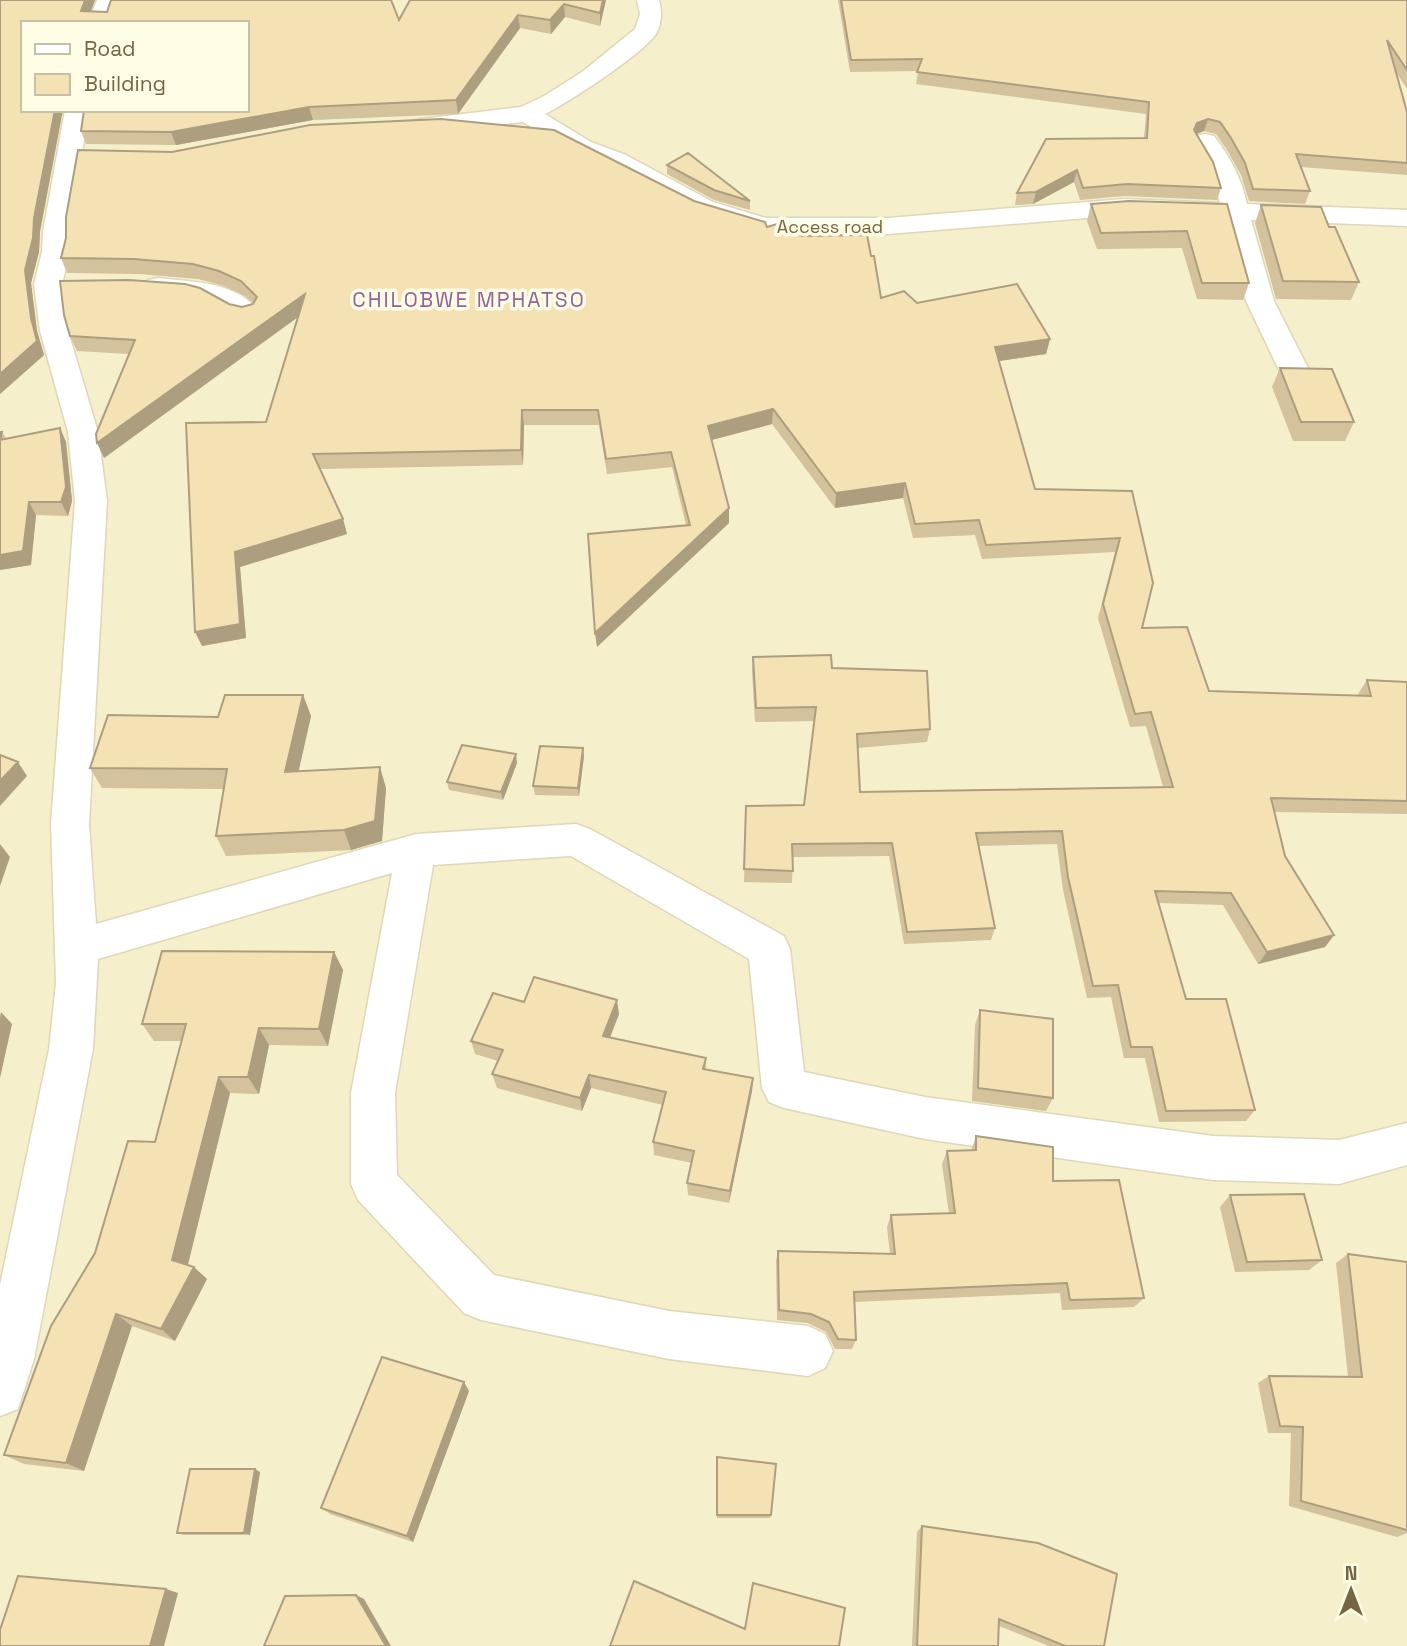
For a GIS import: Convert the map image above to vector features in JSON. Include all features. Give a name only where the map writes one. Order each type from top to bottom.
[{"type":"street","points":[[100,21],[108,0]]},
{"type":"street","points":[[401,127],[461,123],[527,114],[569,92],[646,32],[651,14],[648,0]]},
{"type":"street","points":[[0,1391],[12,1345],[71,1049],[78,947],[71,824],[92,501],[83,432],[54,331],[61,284],[55,252],[56,232],[81,154],[77,112]]},
{"type":"street","name":"Access road","points":[[527,114],[582,147],[617,160],[704,208],[765,226],[888,226],[1124,207],[1407,218]]},
{"type":"street","points":[[1205,141],[1220,160],[1231,182],[1235,211],[1260,301],[1293,368]]},
{"type":"street","points":[[130,285],[214,293],[245,312]]},
{"type":"street","points":[[78,947],[416,850],[576,840],[769,948],[784,1088],[925,1118],[1213,1158],[1339,1162],[1407,1144]]},
{"type":"street","points":[[416,850],[373,1093],[374,1184],[481,1296],[669,1335],[808,1351]]},
{"type":"shaded area","points":[[0,0],[1407,0],[1407,1646],[0,1646]]},
{"type":"building","points":[[0,0],[85,0],[81,11],[107,12],[111,0],[391,0],[399,20],[410,0],[603,0],[600,13],[564,4],[550,20],[518,15],[456,100],[309,107],[171,132],[81,131],[84,112],[248,112],[248,21],[21,21],[21,112],[55,112],[25,270],[37,341],[0,374]]},
{"type":"building","points":[[841,0],[1407,0],[1407,70],[1387,40],[1407,112],[1407,163],[1296,154],[1310,191],[1253,189],[1245,163],[1231,138],[1220,122],[1208,119],[1197,123],[1194,130],[1213,162],[1221,188],[1127,184],[1083,188],[1077,170],[1036,192],[1017,193],[1046,139],[1147,138],[1149,102],[917,72],[922,59],[851,60]]},
{"type":"building","points":[[441,119],[554,130],[694,201],[765,222],[767,227],[784,222],[802,236],[867,235],[871,256],[874,256],[881,298],[904,291],[917,303],[1017,284],[1050,339],[995,347],[1035,489],[1132,491],[1153,583],[1142,628],[1187,627],[1209,691],[1371,696],[1367,680],[1407,682],[1407,801],[1271,798],[1285,856],[1334,935],[1267,952],[1231,893],[1155,891],[1186,999],[1226,999],[1255,1110],[1166,1111],[1152,1047],[1131,1047],[1118,985],[1093,986],[1068,877],[1062,831],[976,833],[995,928],[907,932],[892,843],[792,844],[793,871],[744,869],[746,806],[804,805],[816,707],[756,708],[753,657],[831,655],[832,668],[927,671],[930,729],[857,734],[860,792],[1173,787],[1151,712],[1135,714],[1103,604],[1120,538],[986,545],[979,520],[915,524],[905,483],[836,493],[773,409],[708,426],[729,508],[595,633],[588,534],[690,525],[671,452],[606,459],[598,410],[522,410],[521,450],[313,454],[343,519],[235,552],[240,624],[195,632],[186,423],[266,422],[305,294],[97,443],[96,434],[135,340],[70,336],[64,315],[60,281],[129,280],[185,284],[242,307],[253,304],[257,297],[241,281],[193,264],[134,259],[61,258],[78,150],[172,152],[310,125]]},
{"type":"building","points":[[688,153],[750,201],[714,190],[667,165]]},
{"type":"building","points":[[1129,201],[1227,204],[1249,283],[1202,283],[1187,231],[1101,233],[1091,204]]},
{"type":"building","points":[[1261,205],[1321,207],[1329,227],[1335,227],[1359,282],[1283,281]]},
{"type":"building","points":[[1280,368],[1332,369],[1354,422],[1301,422]]},
{"type":"building","points":[[60,428],[66,487],[61,502],[29,502],[23,551],[0,555],[0,440]]},
{"type":"building","points":[[225,695],[303,695],[285,772],[380,767],[375,821],[344,830],[216,836],[227,769],[90,768],[108,715],[218,717]]},
{"type":"building","points":[[462,745],[516,754],[501,792],[447,782]]},
{"type":"building","points":[[540,746],[583,748],[578,788],[533,786]]},
{"type":"building","points":[[0,755],[18,762],[0,781]]},
{"type":"building","points":[[162,951],[334,952],[319,1029],[259,1028],[248,1077],[219,1077],[172,1260],[194,1267],[161,1329],[116,1314],[66,1463],[4,1455],[51,1326],[95,1253],[128,1141],[155,1142],[186,1024],[142,1024]]},
{"type":"building","points":[[534,977],[617,1000],[603,1036],[706,1058],[703,1069],[753,1078],[730,1191],[687,1183],[694,1151],[653,1142],[666,1092],[589,1075],[580,1098],[492,1074],[503,1050],[471,1041],[493,993],[524,1002]]},
{"type":"building","points":[[980,1010],[1053,1019],[1053,1098],[978,1088]]},
{"type":"building","points":[[976,1136],[1053,1147],[1053,1181],[1119,1180],[1144,1298],[1070,1300],[1067,1283],[854,1292],[856,1340],[838,1339],[829,1322],[811,1314],[779,1310],[778,1251],[895,1254],[891,1215],[955,1213],[947,1151],[976,1150]]},
{"type":"building","points":[[1304,1194],[1322,1260],[1247,1262],[1230,1195]]},
{"type":"building","points":[[1348,1254],[1407,1262],[1407,1530],[1301,1501],[1303,1427],[1280,1426],[1269,1376],[1362,1377]]},
{"type":"building","points":[[382,1357],[464,1382],[407,1536],[321,1508]]},
{"type":"building","points":[[717,1457],[776,1464],[771,1515],[717,1515]]},
{"type":"building","points":[[190,1469],[255,1469],[244,1533],[177,1533]]},
{"type":"building","points":[[922,1526],[1038,1543],[1117,1574],[1104,1646],[1065,1646],[999,1619],[998,1646],[917,1646]]},
{"type":"building","points":[[18,1576],[166,1589],[150,1646],[0,1646],[0,1630]]},
{"type":"building","points":[[634,1581],[745,1629],[753,1583],[845,1608],[839,1646],[610,1646]]},
{"type":"building","points":[[356,1595],[386,1646],[264,1646],[285,1596]]},
{"type":"district","name":"CHILOBWE MPHATSO","points":[[469,299]]}]
